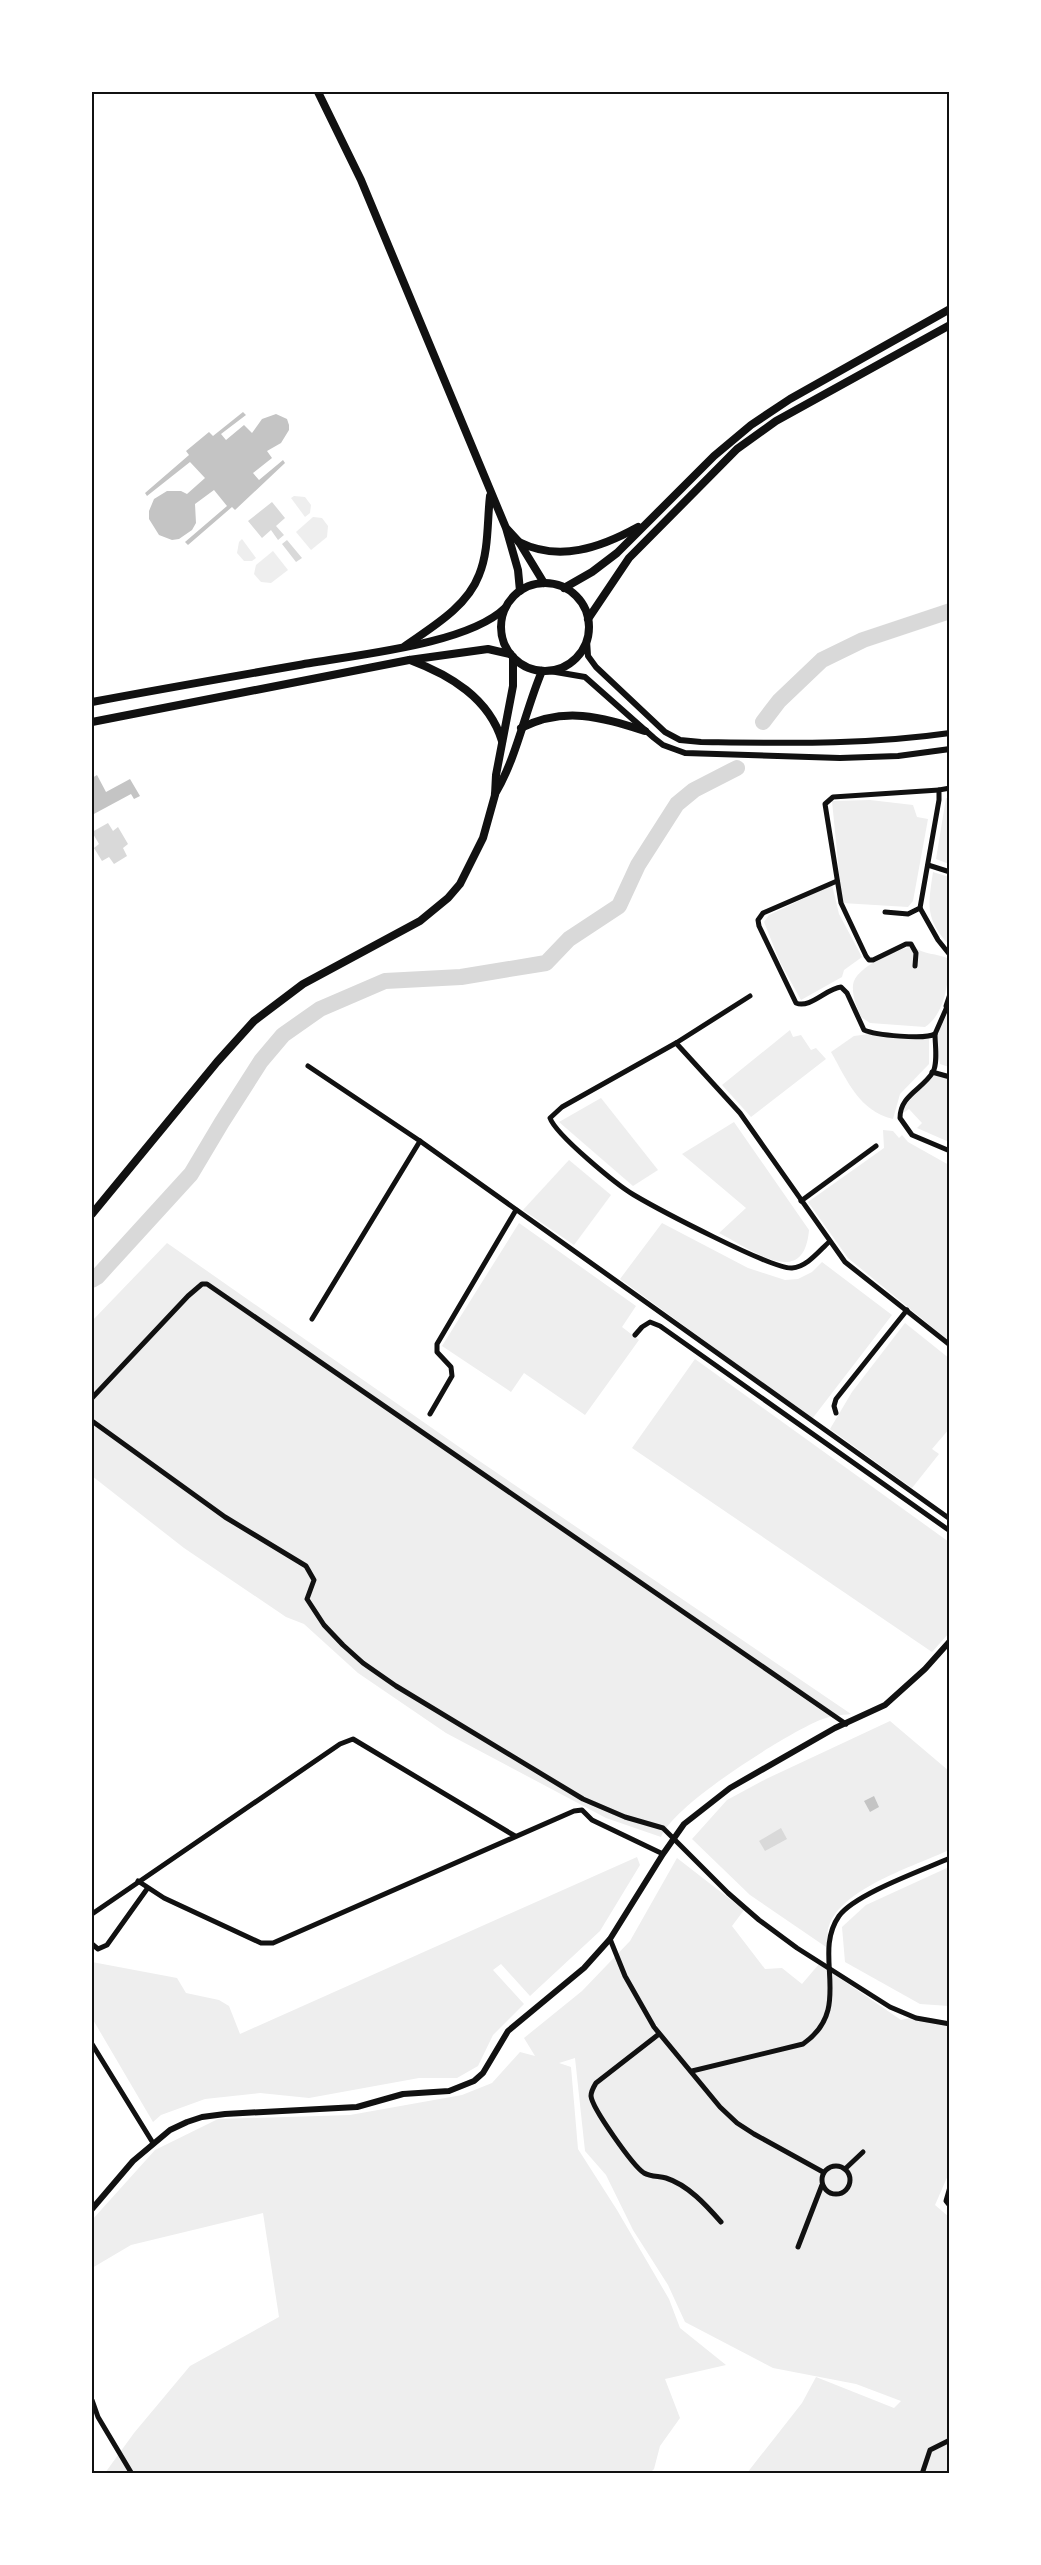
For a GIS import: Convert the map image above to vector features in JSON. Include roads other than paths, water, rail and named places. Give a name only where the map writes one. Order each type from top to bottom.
[{"type":"main road","points":[[318,92],[361,180],[506,528],[518,570],[520,591]]},
{"type":"main road","points":[[564,588],[603,564],[714,456],[770,412],[950,309]]},
{"type":"main road","points":[[588,619],[629,558],[737,449],[776,421],[950,325]]},
{"type":"main road","points":[[405,646],[457,607],[479,576],[486,546],[490,493]]},
{"type":"main road","points":[[519,542],[543,551],[574,552],[615,539],[646,523]]},
{"type":"main road","points":[[506,528],[519,542],[544,584]]},
{"type":"main road","points":[[92,702],[405,646],[465,633],[496,617],[520,591],[531,585],[544,584],[564,588],[580,600],[588,619],[587,640],[576,658],[568,665],[546,671],[524,666],[512,655],[501,632],[505,608]]},
{"type":"main road","points":[[92,722],[409,660],[488,649],[512,655]]},
{"type":"main road","points":[[92,1214],[217,1062],[254,1021],[303,984],[403,932],[448,898],[460,884],[483,838],[495,795],[513,686],[512,655]]},
{"type":"main road","points":[[409,660],[429,667],[476,698],[498,728],[502,743]]},
{"type":"main road","points":[[495,795],[504,778],[521,728],[546,671]]},
{"type":"main road","points":[[521,728],[540,719],[570,714],[617,722],[645,731]]},
{"type":"street","points":[[587,640],[588,656],[596,667],[658,726],[681,740],[773,743],[876,742],[950,733]]},
{"type":"street","points":[[546,671],[585,677],[663,745],[673,750],[698,755],[863,758],[950,749]]},
{"type":"street","points":[[915,966],[916,953],[911,944],[906,944],[873,960],[869,960],[866,956],[844,913],[825,804],[828,800],[845,796],[950,788]]},
{"type":"street","points":[[939,790],[920,908],[938,940],[950,955]]},
{"type":"street","points":[[928,865],[950,872]]},
{"type":"street","points":[[837,881],[763,913],[758,920],[793,999],[800,1005],[841,987],[847,993],[864,1030],[873,1033],[924,1037],[934,1034]]},
{"type":"street","points":[[885,912],[908,914],[920,908]]},
{"type":"street","points":[[950,994],[948,1010],[934,1034],[933,1072],[904,1101],[900,1118],[912,1135],[950,1151]]},
{"type":"street","points":[[750,996],[676,1043],[562,1107],[550,1118],[567,1139],[634,1195],[765,1261],[792,1268],[802,1265],[829,1242]]},
{"type":"street","points":[[676,1043],[740,1113],[844,1262],[950,1345]]},
{"type":"street","points":[[308,1066],[420,1141],[950,1519]]},
{"type":"street","points":[[933,1072],[950,1077]]},
{"type":"street","points":[[312,1319],[420,1141]]},
{"type":"street","points":[[801,1200],[876,1146]]},
{"type":"street","points":[[430,1414],[452,1376],[451,1367],[436,1352],[437,1344],[516,1210]]},
{"type":"street","points":[[92,1398],[188,1296],[202,1284],[207,1284],[846,1724]]},
{"type":"street","points":[[836,1413],[834,1406],[836,1399],[907,1310]]},
{"type":"street","points":[[635,1335],[650,1322],[660,1326],[950,1531]]},
{"type":"street","points":[[92,1421],[225,1517],[306,1566],[314,1580],[307,1599],[310,1606],[324,1625],[363,1664],[458,1725],[583,1798],[625,1817],[663,1828],[759,1920],[829,1968],[890,2007],[916,2018],[950,2024]]},
{"type":"street","points":[[92,2209],[133,2161],[153,2143],[170,2130],[202,2117],[357,2108],[403,2094],[449,2091],[465,2086],[483,2073],[508,2031],[584,1968],[610,1940],[684,1824],[730,1788],[885,1705],[925,1669],[950,1641]]},
{"type":"street","points":[[92,1914],[340,1744],[353,1739],[515,1836]]},
{"type":"street","points":[[138,1881],[147,1888],[261,1943],[273,1943],[574,1811],[582,1810],[592,1820],[663,1854]]},
{"type":"street","points":[[692,2071],[803,2044],[815,2035],[829,2010],[829,1968],[833,1927],[840,1915],[850,1905],[876,1891],[950,1858]]},
{"type":"street","points":[[92,1944],[98,1949],[107,1945],[147,1888]]},
{"type":"street","points":[[610,1940],[635,1995],[659,2034],[720,2107],[737,2123],[823,2172]]},
{"type":"street","points":[[659,2034],[596,2084],[591,2095],[593,2103],[603,2121],[643,2173],[668,2178],[684,2187],[709,2208],[721,2222]]},
{"type":"street","points":[[92,2044],[153,2143]]},
{"type":"street","points":[[845,2169],[863,2152]]},
{"type":"street","points":[[823,2172],[833,2166],[845,2169]]},
{"type":"street","points":[[822,2185],[832,2194],[844,2192],[850,2180],[845,2169]]},
{"type":"street","points":[[798,2247],[822,2185],[823,2172]]},
{"type":"street","points":[[950,2187],[946,2201],[950,2206]]},
{"type":"street","points":[[92,2400],[98,2417],[132,2474]]},
{"type":"street","points":[[922,2474],[930,2450],[950,2440]]},
{"type":"waterway","points":[[763,722],[779,701],[822,660],[863,640],[950,611]]},
{"type":"waterway","points":[[92,1280],[191,1174],[261,1061],[283,1035],[320,1009],[385,981],[461,977],[546,963],[569,939],[619,906],[638,865],[677,804],[694,790],[737,768]]}]
